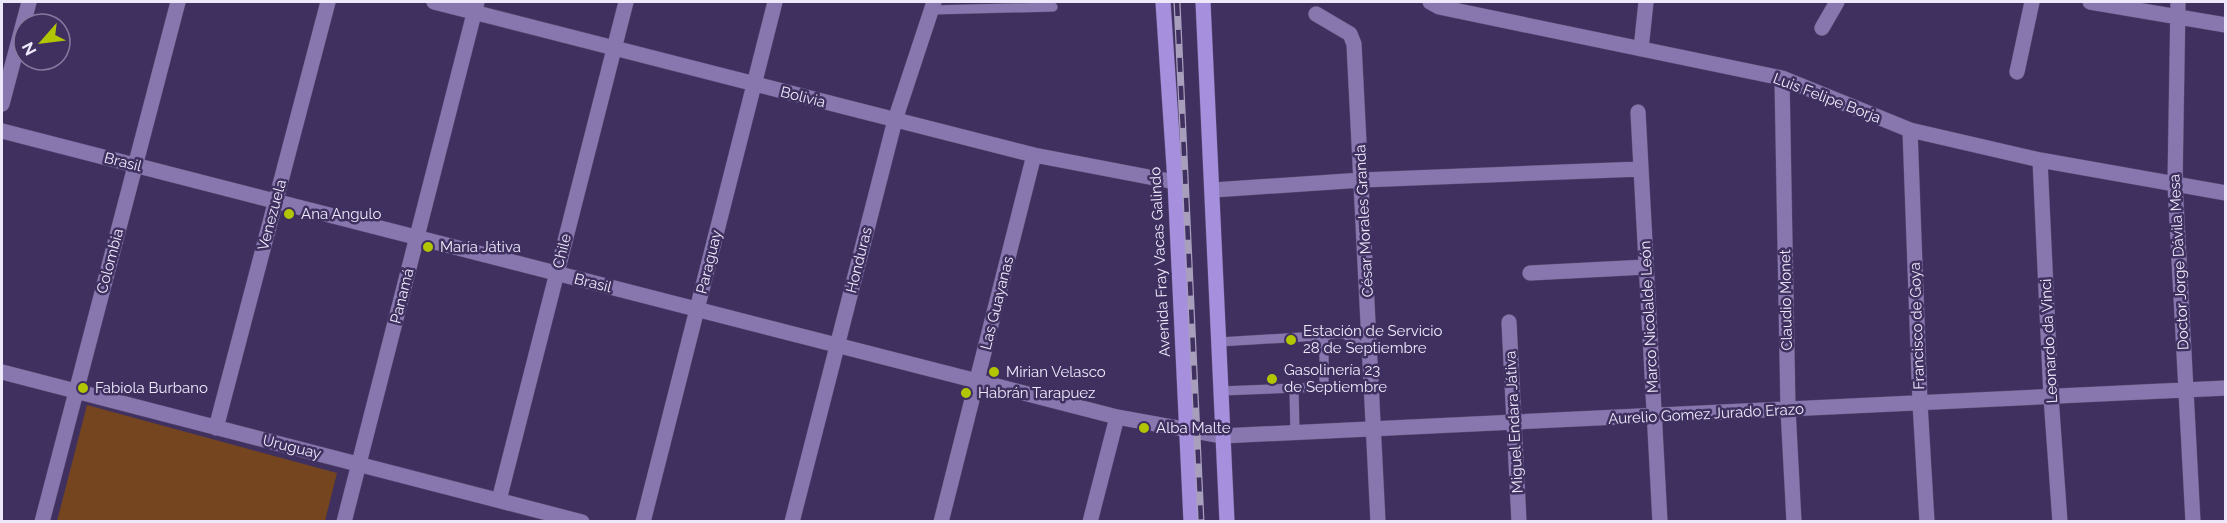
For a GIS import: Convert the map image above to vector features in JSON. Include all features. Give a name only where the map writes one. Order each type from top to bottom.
[{"type":"main road","name":"Avenida Fray Vacas Galindo","points":[[1164,2],[1191,522]]},
{"type":"main road","points":[[1203,2],[1227,522]]},
{"type":"street","points":[[2,104],[29,2]]},
{"type":"street","name":"Colombia","points":[[42,522],[178,2]]},
{"type":"street","name":"Venezuela","points":[[216,428],[328,2]]},
{"type":"street","name":"Bolivia","points":[[434,2],[476,7],[614,48],[1034,155],[1175,182]]},
{"type":"street","name":"Chile","points":[[499,500],[626,2]]},
{"type":"street","name":"Paraguay","points":[[643,522],[774,2]]},
{"type":"street","name":"Luis Felipe Borja","points":[[1430,2],[1439,8],[1782,78],[1910,130],[2040,160],[2226,193]]},
{"type":"street","points":[[1641,49],[1646,2]]},
{"type":"street","points":[[1822,28],[1837,2]]},
{"type":"street","points":[[2017,72],[2032,2]]},
{"type":"street","points":[[2090,2],[2178,9],[2226,25]]},
{"type":"street","name":"Honduras","points":[[792,522],[895,120],[933,6]]},
{"type":"street","name":"Panamá","points":[[344,522],[476,7]]},
{"type":"street","name":"Doctor Jorge Dávila Mesa","points":[[2178,9],[2175,184],[2193,522]]},
{"type":"street","name":"César Morales Granda","points":[[1316,14],[1350,34],[1354,44],[1378,522]]},
{"type":"street","name":"Claudio Monet","points":[[1782,78],[1788,409],[1794,522]]},
{"type":"street","name":"Marco Nicolalde León","points":[[1638,112],[1660,522]]},
{"type":"street","name":"Francisco de Goya","points":[[1910,130],[1920,403],[1928,522]]},
{"type":"street","name":"Brasil","points":[[2,131],[977,382],[1117,417],[1186,430]]},
{"type":"street","name":"Las Guayanas","points":[[941,522],[1034,155]]},
{"type":"street","name":"Leonardo da Vinci","points":[[2040,160],[2051,397],[2060,522]]},
{"type":"street","points":[[1213,190],[1362,180],[1641,169]]},
{"type":"street","points":[[1530,273],[1646,267]]},
{"type":"street","name":"Miguel Endara Játiva","points":[[1509,322],[1519,522]]},
{"type":"street","name":"Uruguay","points":[[2,372],[582,522]]},
{"type":"street","name":"Aurelio Gomez Jurado Erazo","points":[[1186,430],[1222,436],[1374,430],[2226,388]]},
{"type":"street","points":[[1090,522],[1117,417]]},
{"type":"lane","points":[[933,6],[1053,7]]},
{"type":"lane","points":[[1219,342],[1318,336],[1322,338],[1342,333],[1353,339],[1370,357]]},
{"type":"lane","points":[[1221,391],[1322,387],[1324,352],[1322,338]]},
{"type":"lane","points":[[1294,389],[1295,433]]},
{"type":"shaded area","points":[[87,405],[337,473],[325,521],[57,521]]},
{"type":"railway","points":[[1177,2],[1201,522]]},
{"type":"place","name":"Ana Angulo","points":[[289,214]]},
{"type":"place","name":"María Játiva","points":[[428,247]]},
{"type":"place","name":"Estación de Servicio 28 de Septiembre","points":[[1291,340]]},
{"type":"place","name":"Mirian Velasco","points":[[994,372]]},
{"type":"place","name":"Gasolinería 23 de Septiembre","points":[[1272,379]]},
{"type":"place","name":"Fabiola Burbano","points":[[83,388]]},
{"type":"place","name":"Habrán Tarapuez","points":[[966,393]]},
{"type":"place","name":"Alba Malte","points":[[1144,428]]}]
